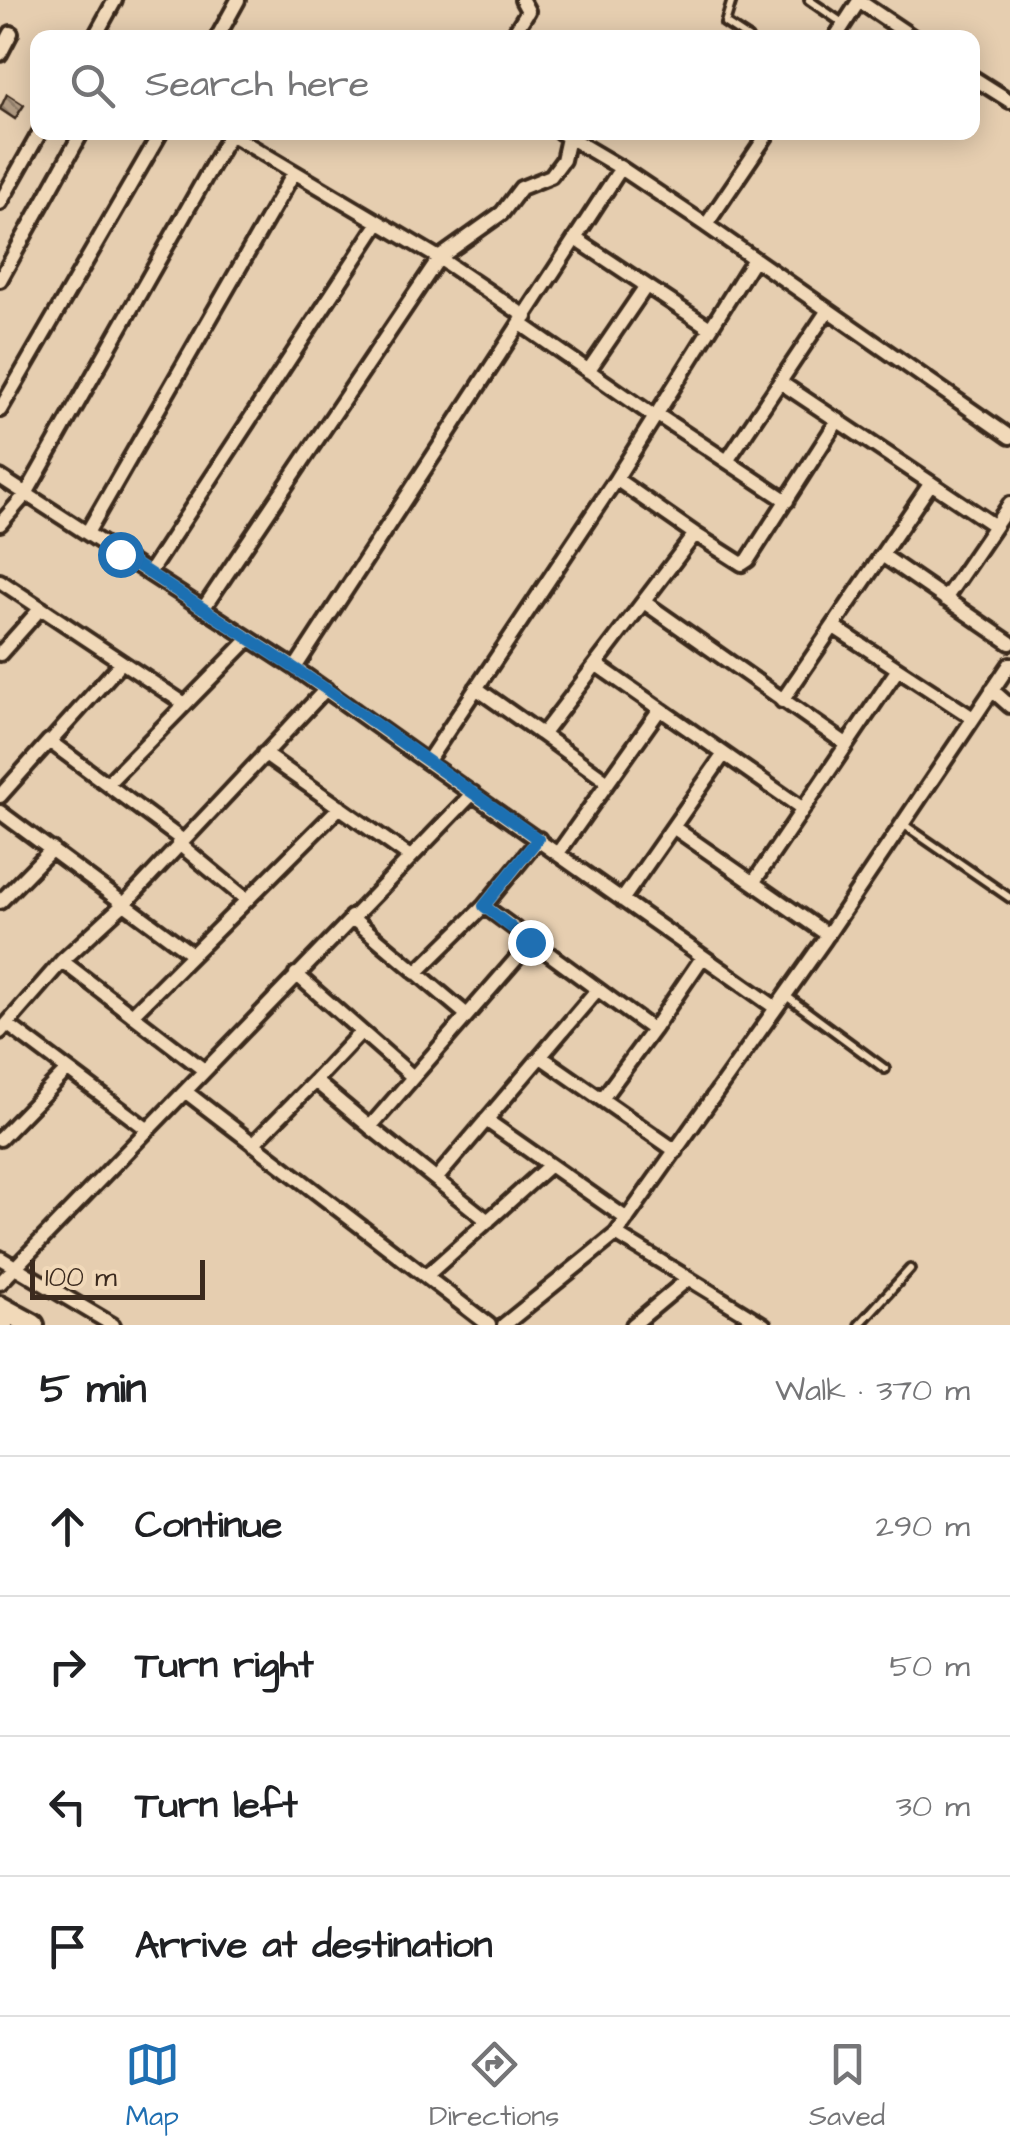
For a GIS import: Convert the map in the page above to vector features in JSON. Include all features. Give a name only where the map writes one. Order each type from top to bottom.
[{"type":"main road","points":[[0,1307],[33,1325]]},
{"type":"street","points":[[98,30],[115,0]]},
{"type":"street","points":[[221,30],[238,0]]},
{"type":"street","points":[[840,30],[859,2],[902,30]]},
{"type":"street","points":[[516,30],[528,4]]},
{"type":"street","points":[[0,54],[11,33]]},
{"type":"street","points":[[980,81],[1010,102]]},
{"type":"street","points":[[0,203],[35,140]]},
{"type":"street","points":[[0,280],[78,140]]},
{"type":"street","points":[[0,410],[156,140]]},
{"type":"street","points":[[0,524],[26,494],[224,140]]},
{"type":"street","points":[[239,140],[440,258],[588,370],[787,500]]},
{"type":"street","points":[[204,609],[440,258],[502,213],[520,188],[551,176],[564,160],[564,140]]},
{"type":"street","points":[[572,140],[706,225],[1010,437]]},
{"type":"street","points":[[706,225],[764,140]]},
{"type":"street","points":[[294,668],[620,168]]},
{"type":"street","points":[[87,533],[293,174]]},
{"type":"street","points":[[150,574],[378,224]]},
{"type":"street","points":[[576,239],[710,328]]},
{"type":"street","points":[[427,762],[616,479],[754,259]]},
{"type":"street","points":[[588,370],[646,286]]},
{"type":"street","points":[[727,461],[828,310]]},
{"type":"street","points":[[780,382],[995,526]]},
{"type":"street","points":[[616,479],[742,564],[838,420]]},
{"type":"street","points":[[0,477],[326,689],[776,1008]]},
{"type":"street","points":[[782,700],[931,483]]},
{"type":"street","points":[[945,598],[1010,504]]},
{"type":"street","points":[[540,733],[550,728],[696,534]]},
{"type":"street","points":[[882,555],[1010,644]]},
{"type":"street","points":[[0,581],[186,704]]},
{"type":"street","points":[[644,602],[846,744]]},
{"type":"street","points":[[0,654],[41,608]]},
{"type":"street","points":[[834,626],[973,718]]},
{"type":"street","points":[[107,784],[249,639]]},
{"type":"street","points":[[0,796],[122,662]]},
{"type":"street","points":[[504,1325],[616,1234],[828,935],[1010,664]]},
{"type":"street","points":[[597,666],[802,809]]},
{"type":"street","points":[[753,883],[898,668]]},
{"type":"street","points":[[476,688],[608,782]]},
{"type":"street","points":[[146,1129],[4,1028],[62,962],[126,902],[326,689]]},
{"type":"street","points":[[992,690],[1010,706]]},
{"type":"street","points":[[558,853],[660,709]]},
{"type":"street","points":[[50,742],[180,842],[247,900]]},
{"type":"street","points":[[264,754],[410,857]]},
{"type":"street","points":[[622,900],[724,754]]},
{"type":"street","points":[[0,1283],[473,793]]},
{"type":"street","points":[[132,1015],[340,807]]},
{"type":"street","points":[[0,812],[192,954]]},
{"type":"street","points":[[673,826],[828,935]]},
{"type":"street","points":[[416,973],[484,906],[538,839]]},
{"type":"street","points":[[0,902],[52,849]]},
{"type":"street","points":[[484,906],[653,1030]]},
{"type":"street","points":[[352,918],[467,1015]]},
{"type":"street","points":[[370,1127],[530,942]]},
{"type":"street","points":[[602,1100],[702,958]]},
{"type":"street","points":[[62,962],[204,1070]]},
{"type":"street","points":[[296,974],[413,1078]]},
{"type":"street","points":[[436,1179],[597,990]]},
{"type":"street","points":[[253,1144],[362,1032]]},
{"type":"street","points":[[541,1056],[676,1152]]},
{"type":"street","points":[[0,1139],[68,1070]]},
{"type":"street","points":[[314,1082],[488,1221]]},
{"type":"street","points":[[186,1092],[490,1325]]},
{"type":"street","points":[[486,1120],[627,1218]]},
{"type":"street","points":[[426,1276],[550,1165]]},
{"type":"street","points":[[616,1234],[764,1325]]},
{"type":"street","points":[[0,1258],[113,1325]]},
{"type":"street","points":[[633,1325],[688,1280]]},
{"type":"lane","points":[[732,0],[725,22],[736,30]]},
{"type":"lane","points":[[809,0],[844,24]]},
{"type":"lane","points":[[902,824],[1010,898]]},
{"type":"lane","points":[[785,994],[885,1069]]},
{"type":"lane","points":[[859,1325],[910,1270]]},
{"type":"building","points":[[7,94],[24,105],[15,119],[0,109]]},
{"type":"route","points":[[120,554],[326,689],[538,839],[484,906],[530,942]]}]
